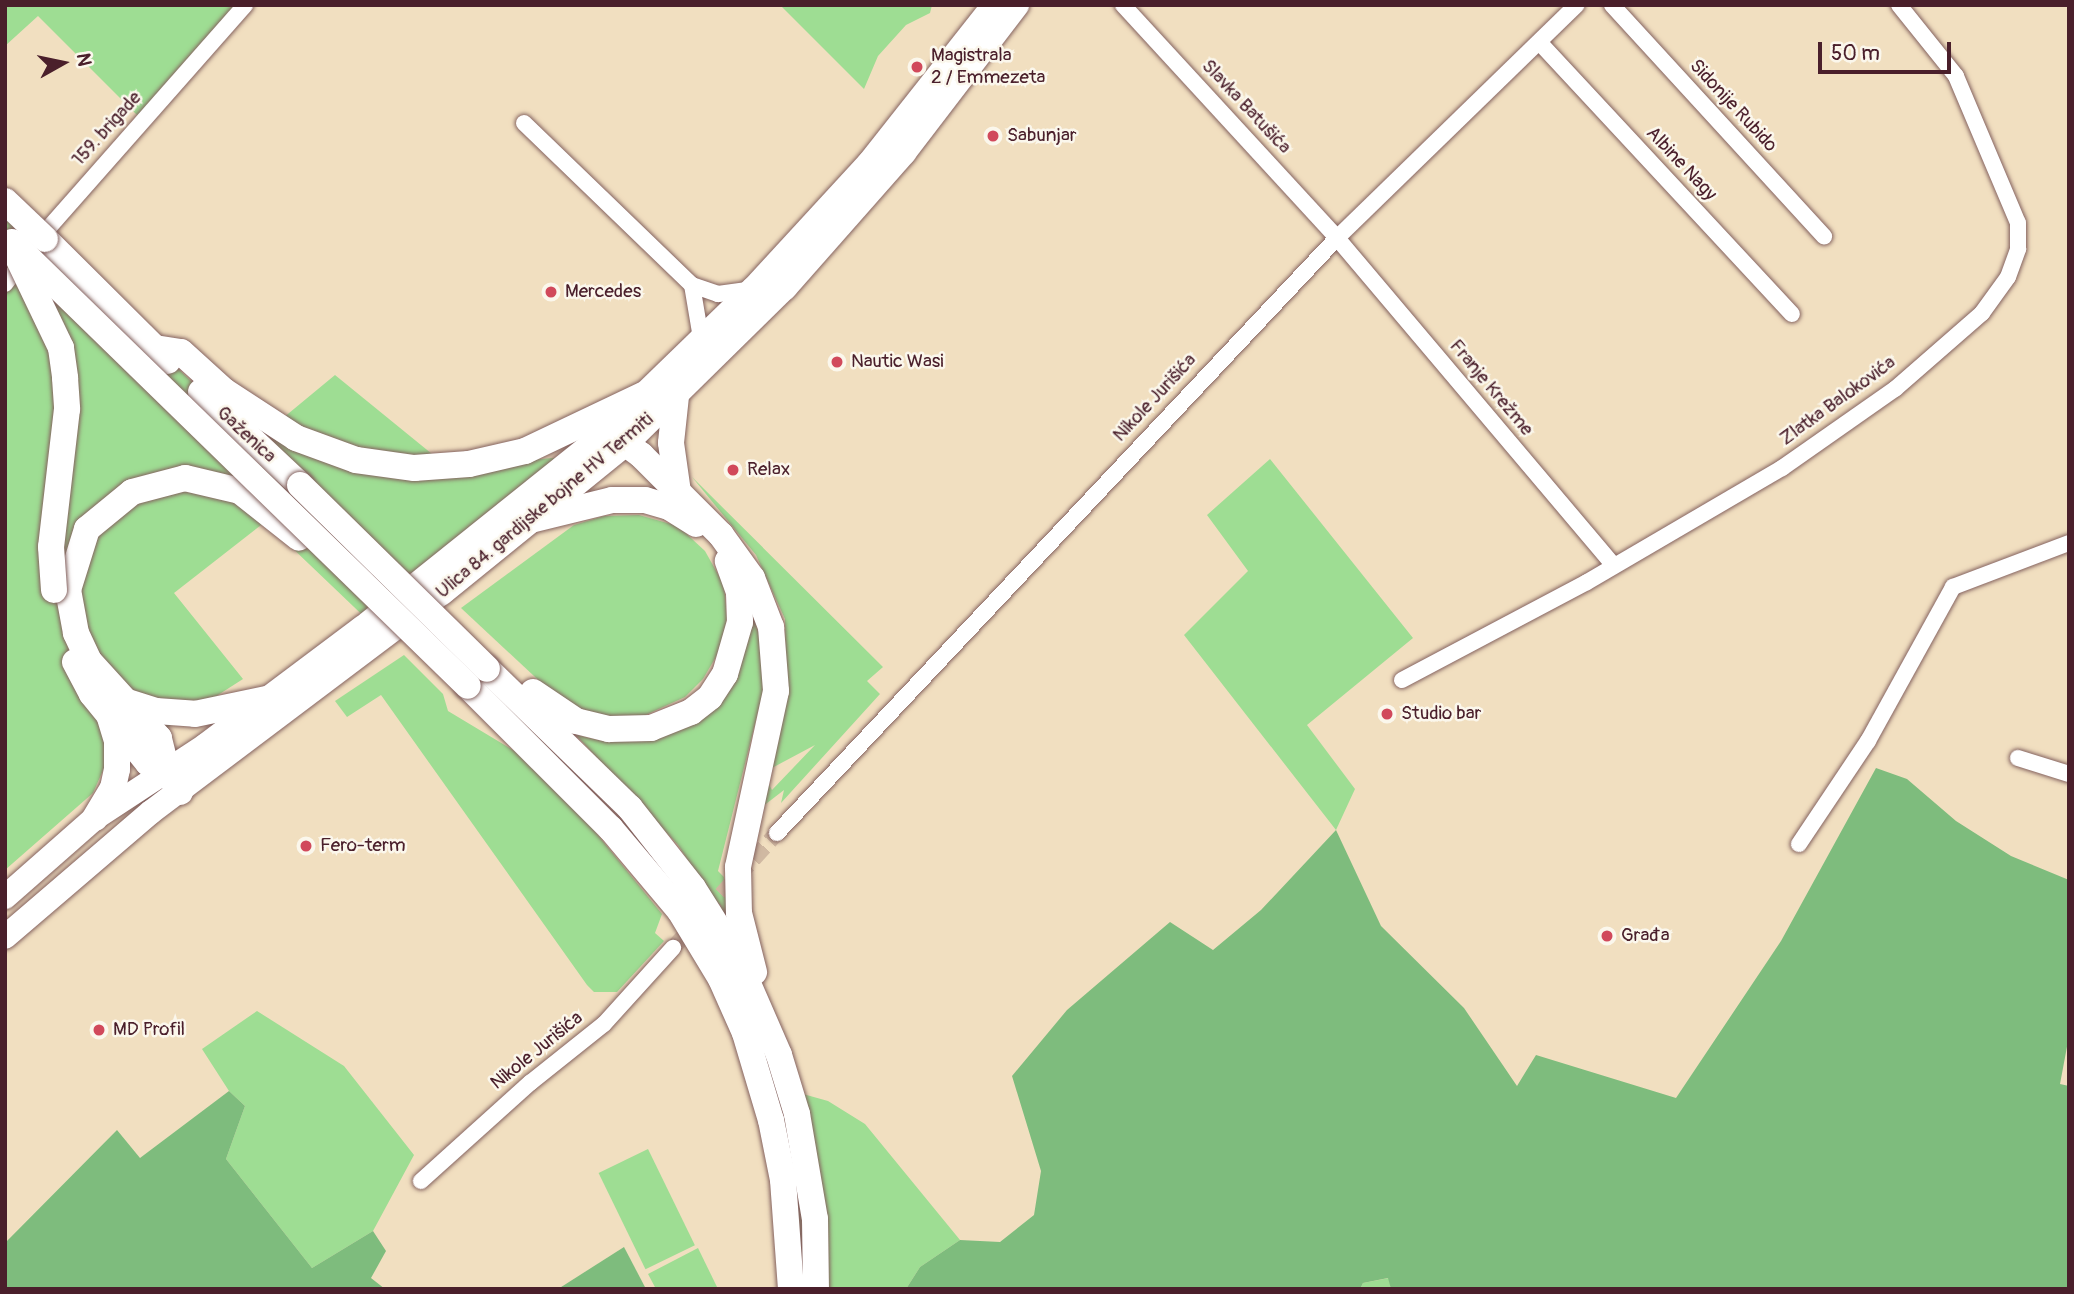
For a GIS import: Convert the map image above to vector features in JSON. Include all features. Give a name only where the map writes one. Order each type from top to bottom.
[{"type":"highway","name":"Gaženica","points":[[5,201],[155,348],[478,677]]},
{"type":"highway","points":[[8,239],[61,348],[67,409],[51,547],[61,590],[63,633],[80,672],[118,707],[159,738],[173,781]]},
{"type":"highway","name":"Gaženica","points":[[8,239],[349,570],[478,677]]},
{"type":"highway","points":[[155,348],[181,352],[224,391],[296,438],[356,460],[386,465],[448,467],[525,451],[643,394]]},
{"type":"highway","points":[[676,396],[671,443],[678,492]]},
{"type":"highway","points":[[599,438],[626,444],[678,492],[742,562],[775,645],[776,691],[738,867],[739,914],[751,953],[757,998]]},
{"type":"highway","points":[[61,590],[87,529],[108,509],[132,492],[185,478],[240,491],[262,504],[328,564],[349,570]]},
{"type":"highway","points":[[478,677],[510,672],[556,711],[576,721],[633,730],[691,712],[710,697],[733,652],[740,622],[739,592],[728,562],[689,518],[645,500],[612,500],[531,520]]},
{"type":"highway","points":[[478,677],[630,808],[694,888],[757,998],[797,1114],[808,1165],[816,1289]]},
{"type":"highway","points":[[478,677],[680,911],[721,979],[744,1033],[771,1119],[785,1194],[791,1289]]},
{"type":"highway","points":[[118,707],[195,714],[266,699]]},
{"type":"highway","points":[[95,818],[113,788],[117,769],[118,707]]},
{"type":"main road","name":"Ulica 84. gardijske bojne HV Termiti","points":[[5,937],[266,699],[362,628],[599,438],[753,289],[869,163],[994,5]]},
{"type":"main road","name":"Ulica 84. gardijske bojne HV Termiti","points":[[5,897],[95,818],[173,781],[531,520],[626,444],[785,288],[904,153],[1017,5]]},
{"type":"street","name":"159. brigade","points":[[5,284],[52,222],[245,5]]},
{"type":"street","name":"Slavka Batušića","points":[[1123,5],[1337,238]]},
{"type":"street","name":"Nikole Jurišića","points":[[777,833],[1337,238],[1577,5]]},
{"type":"street","name":"Sidonije Rubido","points":[[1612,5],[1824,236]]},
{"type":"street","name":"Zlatka Balokovića","points":[[1402,680],[1613,565],[1782,468],[1895,389],[1982,313],[2008,277],[2018,249],[2018,223],[1956,76],[1899,5]]},
{"type":"street","name":"Albine Nagy","points":[[1540,43],[1792,314]]},
{"type":"street","points":[[524,122],[692,285],[718,294],[753,289]]},
{"type":"street","name":"Franje Krežme","points":[[1337,238],[1613,565]]},
{"type":"street","points":[[692,285],[701,338]]},
{"type":"street","points":[[1799,844],[1868,741],[1953,587],[2069,543]]},
{"type":"street","points":[[2018,758],[2069,774]]},
{"type":"street","name":"Nikole Jurišića","points":[[421,1181],[530,1083],[604,1024],[673,948]]},
{"type":"green space","points":[[5,5],[245,5],[143,121],[38,16],[5,46]]},
{"type":"green space","points":[[780,5],[932,5],[930,13],[906,25],[878,56],[864,89]]},
{"type":"green space","points":[[5,201],[254,442],[335,375],[448,467],[576,456],[376,628],[265,522],[174,593],[243,679],[104,768],[93,793],[5,870]]},
{"type":"green space","points":[[1270,459],[1413,638],[1307,725],[1355,789],[1336,830],[1184,635],[1248,571],[1207,515]]},
{"type":"green space","points":[[692,477],[883,667],[867,681],[880,694],[781,803],[784,790],[758,810],[767,781],[772,790],[815,745],[770,769],[786,699],[785,619],[756,555]]},
{"type":"green space","points":[[639,515],[678,526],[705,551],[724,585],[727,618],[720,650],[703,679],[685,697],[639,718],[602,718],[564,704],[461,608],[574,525],[604,516]]},
{"type":"green space","points":[[745,588],[764,652],[765,684],[718,871],[724,877],[734,931],[678,845],[576,735],[603,741],[704,710]]},
{"type":"green space","points":[[404,655],[443,694],[448,711],[518,753],[580,813],[662,914],[655,933],[664,941],[617,992],[594,992],[587,985],[381,695],[347,717],[335,701]]},
{"type":"green space","points":[[1876,768],[1907,779],[1956,821],[2011,856],[2069,880],[2069,1036],[2060,1084],[2069,1086],[2069,1289],[1391,1289],[1388,1278],[1363,1283],[1360,1289],[906,1289],[920,1267],[960,1240],[1000,1242],[1034,1215],[1041,1171],[1012,1076],[1067,1010],[1170,922],[1213,950],[1261,910],[1336,830],[1381,926],[1464,1008],[1517,1086],[1536,1055],[1676,1098],[1781,941]]},
{"type":"green space","points":[[257,1011],[344,1066],[414,1155],[373,1231],[312,1268],[226,1159],[245,1106],[229,1091],[202,1049]]},
{"type":"green space","points":[[778,1087],[828,1101],[865,1124],[960,1240],[920,1267],[906,1289],[803,1289],[795,1168]]},
{"type":"green space","points":[[229,1091],[245,1106],[226,1159],[312,1268],[373,1231],[386,1251],[371,1278],[385,1289],[5,1289],[5,1243],[117,1130],[140,1158]]},
{"type":"green space","points":[[648,1149],[695,1245],[645,1269],[599,1173]]},
{"type":"green space","points":[[624,1247],[646,1289],[558,1289]]},
{"type":"green space","points":[[698,1248],[718,1289],[656,1289],[648,1274]]},
{"type":"green space","points":[[1389,1278],[1391,1289],[1360,1289],[1363,1283]]},
{"type":"tunnel","points":[[673,948],[777,833]]},
{"type":"place","name":"Magistrala 2 / Emmezeta","points":[[917,67]]},
{"type":"place","name":"Sabunjar","points":[[993,136]]},
{"type":"place","name":"Mercedes","points":[[551,292]]},
{"type":"place","name":"Nautic Wasi","points":[[837,362]]},
{"type":"place","name":"Relax","points":[[733,470]]},
{"type":"place","name":"Studio bar","points":[[1387,714]]},
{"type":"place","name":"Fero-term","points":[[306,846]]},
{"type":"place","name":"Građa","points":[[1607,936]]},
{"type":"place","name":"MD Profil","points":[[99,1030]]}]
